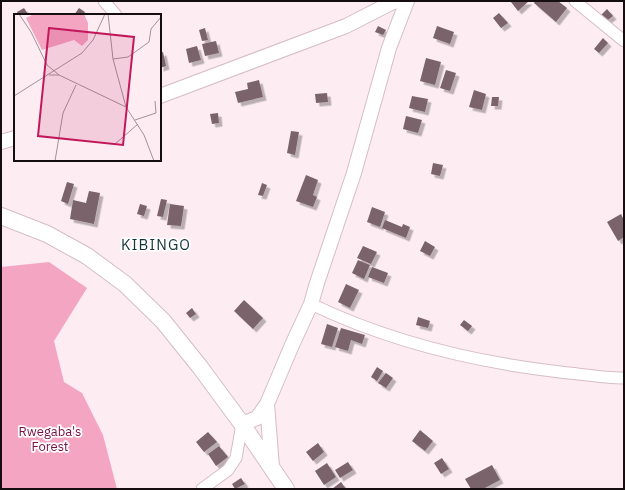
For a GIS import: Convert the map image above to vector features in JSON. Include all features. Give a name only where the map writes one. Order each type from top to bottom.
[{"type":"main road","points":[[1,216],[46,234],[87,256],[125,284],[163,321],[200,367],[242,424],[286,489]]},
{"type":"street","points":[[104,1],[115,14]]},
{"type":"street","points":[[161,96],[346,26],[392,2],[398,1]]},
{"type":"street","points":[[202,489],[228,470],[236,458],[242,424],[257,418],[267,404],[311,304],[354,173],[390,48],[407,1]]},
{"type":"street","points":[[575,1],[624,41]]},
{"type":"street","points":[[1,142],[14,138]]},
{"type":"street","points":[[311,304],[344,320],[371,330],[445,352],[481,360],[542,370],[624,378]]},
{"type":"street","points":[[267,404],[272,467]]},
{"type":"green space","name":"Rwegaba's Forest","points":[[49,262],[87,288],[54,341],[64,382],[82,393],[103,435],[117,489],[1,489],[1,267]]},
{"type":"building","points":[[529,1],[518,11],[511,2]]},
{"type":"building","points":[[535,1],[558,1],[567,8],[556,22],[534,3]]},
{"type":"building","points":[[24,8],[28,14],[18,14],[17,12]]},
{"type":"building","points":[[79,8],[85,12],[84,14],[75,14]]},
{"type":"building","points":[[607,9],[613,16],[605,22],[600,16]]},
{"type":"building","points":[[499,13],[508,23],[501,28],[493,18]]},
{"type":"building","points":[[378,26],[386,30],[383,35],[375,32]]},
{"type":"building","points":[[437,26],[454,32],[450,44],[433,38]]},
{"type":"building","points":[[205,28],[208,40],[202,41],[199,30]]},
{"type":"building","points":[[603,38],[608,43],[599,53],[594,49]]},
{"type":"building","points":[[216,41],[219,53],[205,56],[202,44]]},
{"type":"building","points":[[197,46],[201,60],[189,63],[186,49]]},
{"type":"building","points":[[163,52],[166,66],[161,68],[161,53]]},
{"type":"building","points":[[426,58],[441,62],[435,85],[420,81]]},
{"type":"building","points":[[446,70],[456,73],[450,91],[440,88]]},
{"type":"building","points":[[259,80],[263,97],[238,103],[235,92],[248,89],[247,83]]},
{"type":"building","points":[[474,90],[486,94],[482,110],[469,107]]},
{"type":"building","points":[[327,93],[328,102],[316,103],[315,94]]},
{"type":"building","points":[[412,96],[428,99],[425,112],[409,108]]},
{"type":"building","points":[[492,97],[499,97],[498,106],[491,106]]},
{"type":"building","points":[[218,113],[219,123],[212,124],[210,114]]},
{"type":"building","points":[[406,116],[422,120],[418,133],[403,129]]},
{"type":"building","points":[[291,131],[299,132],[295,155],[287,153]]},
{"type":"building","points":[[433,163],[443,165],[440,176],[431,174]]},
{"type":"building","points":[[306,175],[318,180],[313,195],[317,197],[313,207],[296,201]]},
{"type":"building","points":[[67,182],[74,184],[68,204],[61,201]]},
{"type":"building","points":[[262,183],[267,185],[263,196],[258,195]]},
{"type":"building","points":[[89,191],[100,193],[94,224],[70,219],[73,200],[86,203]]},
{"type":"building","points":[[161,199],[167,200],[163,217],[157,216]]},
{"type":"building","points":[[140,204],[147,206],[144,216],[137,214]]},
{"type":"building","points":[[170,204],[184,206],[181,226],[167,225]]},
{"type":"building","points":[[372,207],[385,212],[380,227],[367,222]]},
{"type":"building","points":[[621,214],[624,220],[624,237],[618,241],[607,222]]},
{"type":"building","points":[[385,220],[402,227],[403,224],[410,227],[406,238],[382,228]]},
{"type":"building","points":[[425,241],[435,247],[430,256],[420,251]]},
{"type":"building","points":[[363,246],[377,252],[371,264],[357,258]]},
{"type":"building","points":[[358,260],[370,265],[364,279],[352,273]]},
{"type":"building","points":[[372,267],[388,273],[384,283],[368,277]]},
{"type":"building","points":[[346,284],[359,290],[350,308],[338,302]]},
{"type":"building","points":[[244,300],[263,318],[253,329],[234,311]]},
{"type":"building","points":[[192,308],[196,314],[190,318],[186,313]]},
{"type":"building","points":[[418,317],[430,321],[428,328],[416,325]]},
{"type":"building","points":[[464,320],[472,326],[468,331],[460,325]]},
{"type":"building","points":[[327,324],[338,328],[332,347],[321,344]]},
{"type":"building","points":[[341,328],[365,335],[362,344],[351,340],[348,351],[335,347]]},
{"type":"building","points":[[377,367],[383,371],[377,381],[371,377]]},
{"type":"building","points":[[386,373],[393,378],[386,388],[378,383]]},
{"type":"building","points":[[420,430],[433,441],[425,451],[412,441]]},
{"type":"building","points":[[208,432],[217,442],[204,452],[196,442]]},
{"type":"building","points":[[318,443],[324,452],[313,461],[306,452]]},
{"type":"building","points":[[219,446],[228,457],[216,466],[208,454]]},
{"type":"building","points":[[442,458],[449,469],[441,474],[434,463]]},
{"type":"building","points":[[348,462],[353,470],[340,478],[335,470]]},
{"type":"building","points":[[327,463],[336,477],[324,485],[315,471]]},
{"type":"building","points":[[492,465],[500,480],[483,489],[471,489],[465,479]]},
{"type":"building","points":[[241,478],[245,484],[235,489],[232,484]]},
{"type":"building","points":[[341,482],[346,489],[332,489]]},
{"type":"district","name":"KIBINGO","points":[[156,245]]}]
